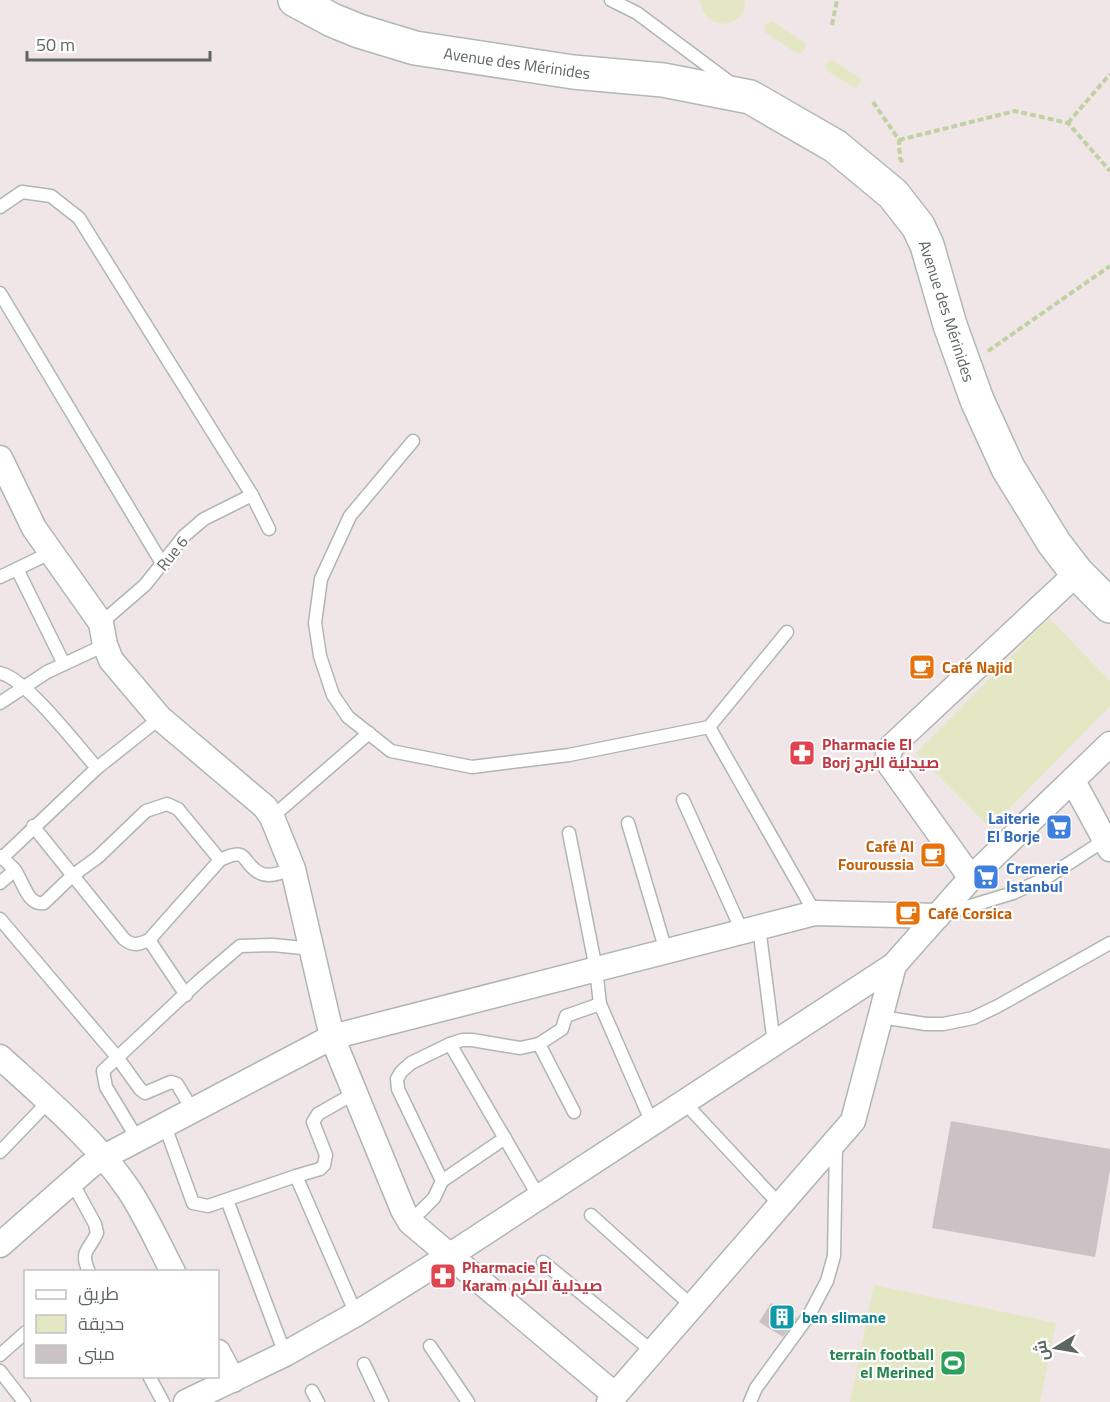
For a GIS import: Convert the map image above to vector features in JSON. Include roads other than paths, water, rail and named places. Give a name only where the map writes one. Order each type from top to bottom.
[{"type":"main road","name":"Avenue des Mérinides","points":[[295,0],[332,20],[359,31],[415,48],[573,72],[663,80],[750,97],[835,146],[893,194],[918,226],[927,245],[965,367],[991,433],[1008,468],[1054,543],[1077,573],[1110,606]]},
{"type":"street","points":[[1,465],[34,528],[103,634],[111,660],[160,718],[265,807],[272,817],[293,869],[332,1037],[410,1222],[612,1398],[853,1121],[894,964]]},
{"type":"street","points":[[971,878],[890,765],[888,755],[892,746],[1077,573]]},
{"type":"street","points":[[186,1402],[285,1354],[356,1314],[652,1124],[894,964],[971,878],[1110,744]]},
{"type":"street","points":[[1073,781],[1107,844]]},
{"type":"street","points":[[0,1245],[104,1157],[332,1037],[815,913],[938,916]]},
{"type":"street","points":[[0,1057],[49,1101],[104,1157],[129,1191],[172,1270]]},
{"type":"street","points":[[219,1354],[233,1380]]},
{"type":"lane","points":[[611,0],[637,14],[750,97]]},
{"type":"lane","points":[[0,207],[22,192],[51,196],[79,218],[252,495],[269,528]]},
{"type":"lane","points":[[0,293],[163,565]]},
{"type":"lane","points":[[413,441],[350,516],[321,579],[315,622],[320,656],[333,695],[348,717],[391,751],[472,767],[569,754],[709,727],[787,632]]},
{"type":"lane","name":"Rue 6","points":[[0,703],[47,672],[64,664],[103,634],[163,565],[184,537],[204,519],[252,495]]},
{"type":"lane","points":[[0,577],[50,553]]},
{"type":"lane","points":[[17,569],[64,664]]},
{"type":"lane","points":[[0,673],[8,675],[25,687],[97,768]]},
{"type":"lane","points":[[160,718],[97,768],[1,857],[15,870],[32,901],[38,904],[44,903],[72,876],[98,857],[146,811],[167,804],[178,809],[220,860]]},
{"type":"lane","points":[[709,727],[815,913]]},
{"type":"lane","points":[[272,817],[369,733]]},
{"type":"lane","points":[[683,800],[751,929],[774,1044]]},
{"type":"lane","points":[[628,823],[666,951]]},
{"type":"lane","points":[[33,826],[129,943],[136,945],[149,940],[220,860],[239,854],[258,873],[267,875],[293,869]]},
{"type":"lane","points":[[569,833],[596,969],[600,1004],[652,1124]]},
{"type":"lane","points":[[938,916],[1013,893],[1046,878],[1107,844]]},
{"type":"lane","points":[[0,883],[15,870]]},
{"type":"lane","points":[[0,918],[117,1057],[140,1089],[145,1093],[171,1082],[177,1084],[193,1111]]},
{"type":"lane","points":[[149,940],[186,995]]},
{"type":"lane","points":[[880,1017],[926,1024],[943,1024],[973,1018],[1110,943]]},
{"type":"lane","points":[[138,1140],[106,1087],[103,1071],[240,946],[273,945],[313,949]]},
{"type":"lane","points":[[442,1181],[398,1089],[397,1079],[401,1072],[411,1063],[462,1040],[520,1048],[539,1044],[562,1029],[566,1017],[600,1004]]},
{"type":"lane","points":[[450,1044],[539,1197]]},
{"type":"lane","points":[[539,1044],[574,1112]]},
{"type":"lane","points":[[165,1126],[193,1203],[208,1206],[320,1169],[324,1165],[326,1155],[313,1122],[318,1114],[354,1093]]},
{"type":"lane","points":[[0,1152],[49,1101]]},
{"type":"lane","points":[[684,1102],[780,1205]]},
{"type":"lane","points":[[410,1222],[434,1198],[442,1181],[506,1138]]},
{"type":"lane","points":[[750,1402],[756,1388],[809,1315],[827,1281],[834,1256],[836,1141]]},
{"type":"lane","points":[[296,1176],[356,1314]]},
{"type":"lane","points":[[72,1182],[95,1224],[97,1233],[85,1249],[88,1270]]},
{"type":"lane","points":[[227,1200],[285,1354]]},
{"type":"lane","points":[[591,1215],[692,1306]]},
{"type":"lane","points":[[543,1262],[652,1351]]},
{"type":"lane","points":[[0,1355],[24,1334]]},
{"type":"lane","points":[[430,1346],[468,1402]]},
{"type":"lane","points":[[364,1364],[382,1402]]},
{"type":"lane","points":[[0,1371],[24,1402]]},
{"type":"lane","points":[[150,1378],[164,1402]]},
{"type":"place","name":"Café Najid","points":[[922,667]]},
{"type":"place","name":"Pharmacie El Borj صيدلية البرج","points":[[802,753]]},
{"type":"place","name":"Laiterie El Borje","points":[[1059,827]]},
{"type":"place","name":"Café Al Fouroussia","points":[[933,855]]},
{"type":"place","name":"Cremerie Istanbul","points":[[986,877]]},
{"type":"place","name":"Café Corsica","points":[[908,913]]},
{"type":"place","name":"Pharmacie El Karam صيدلية الكرم","points":[[443,1276]]},
{"type":"place","name":"ben slimane","points":[[782,1317]]},
{"type":"place","name":"terrain football el Merined","points":[[953,1363]]}]
